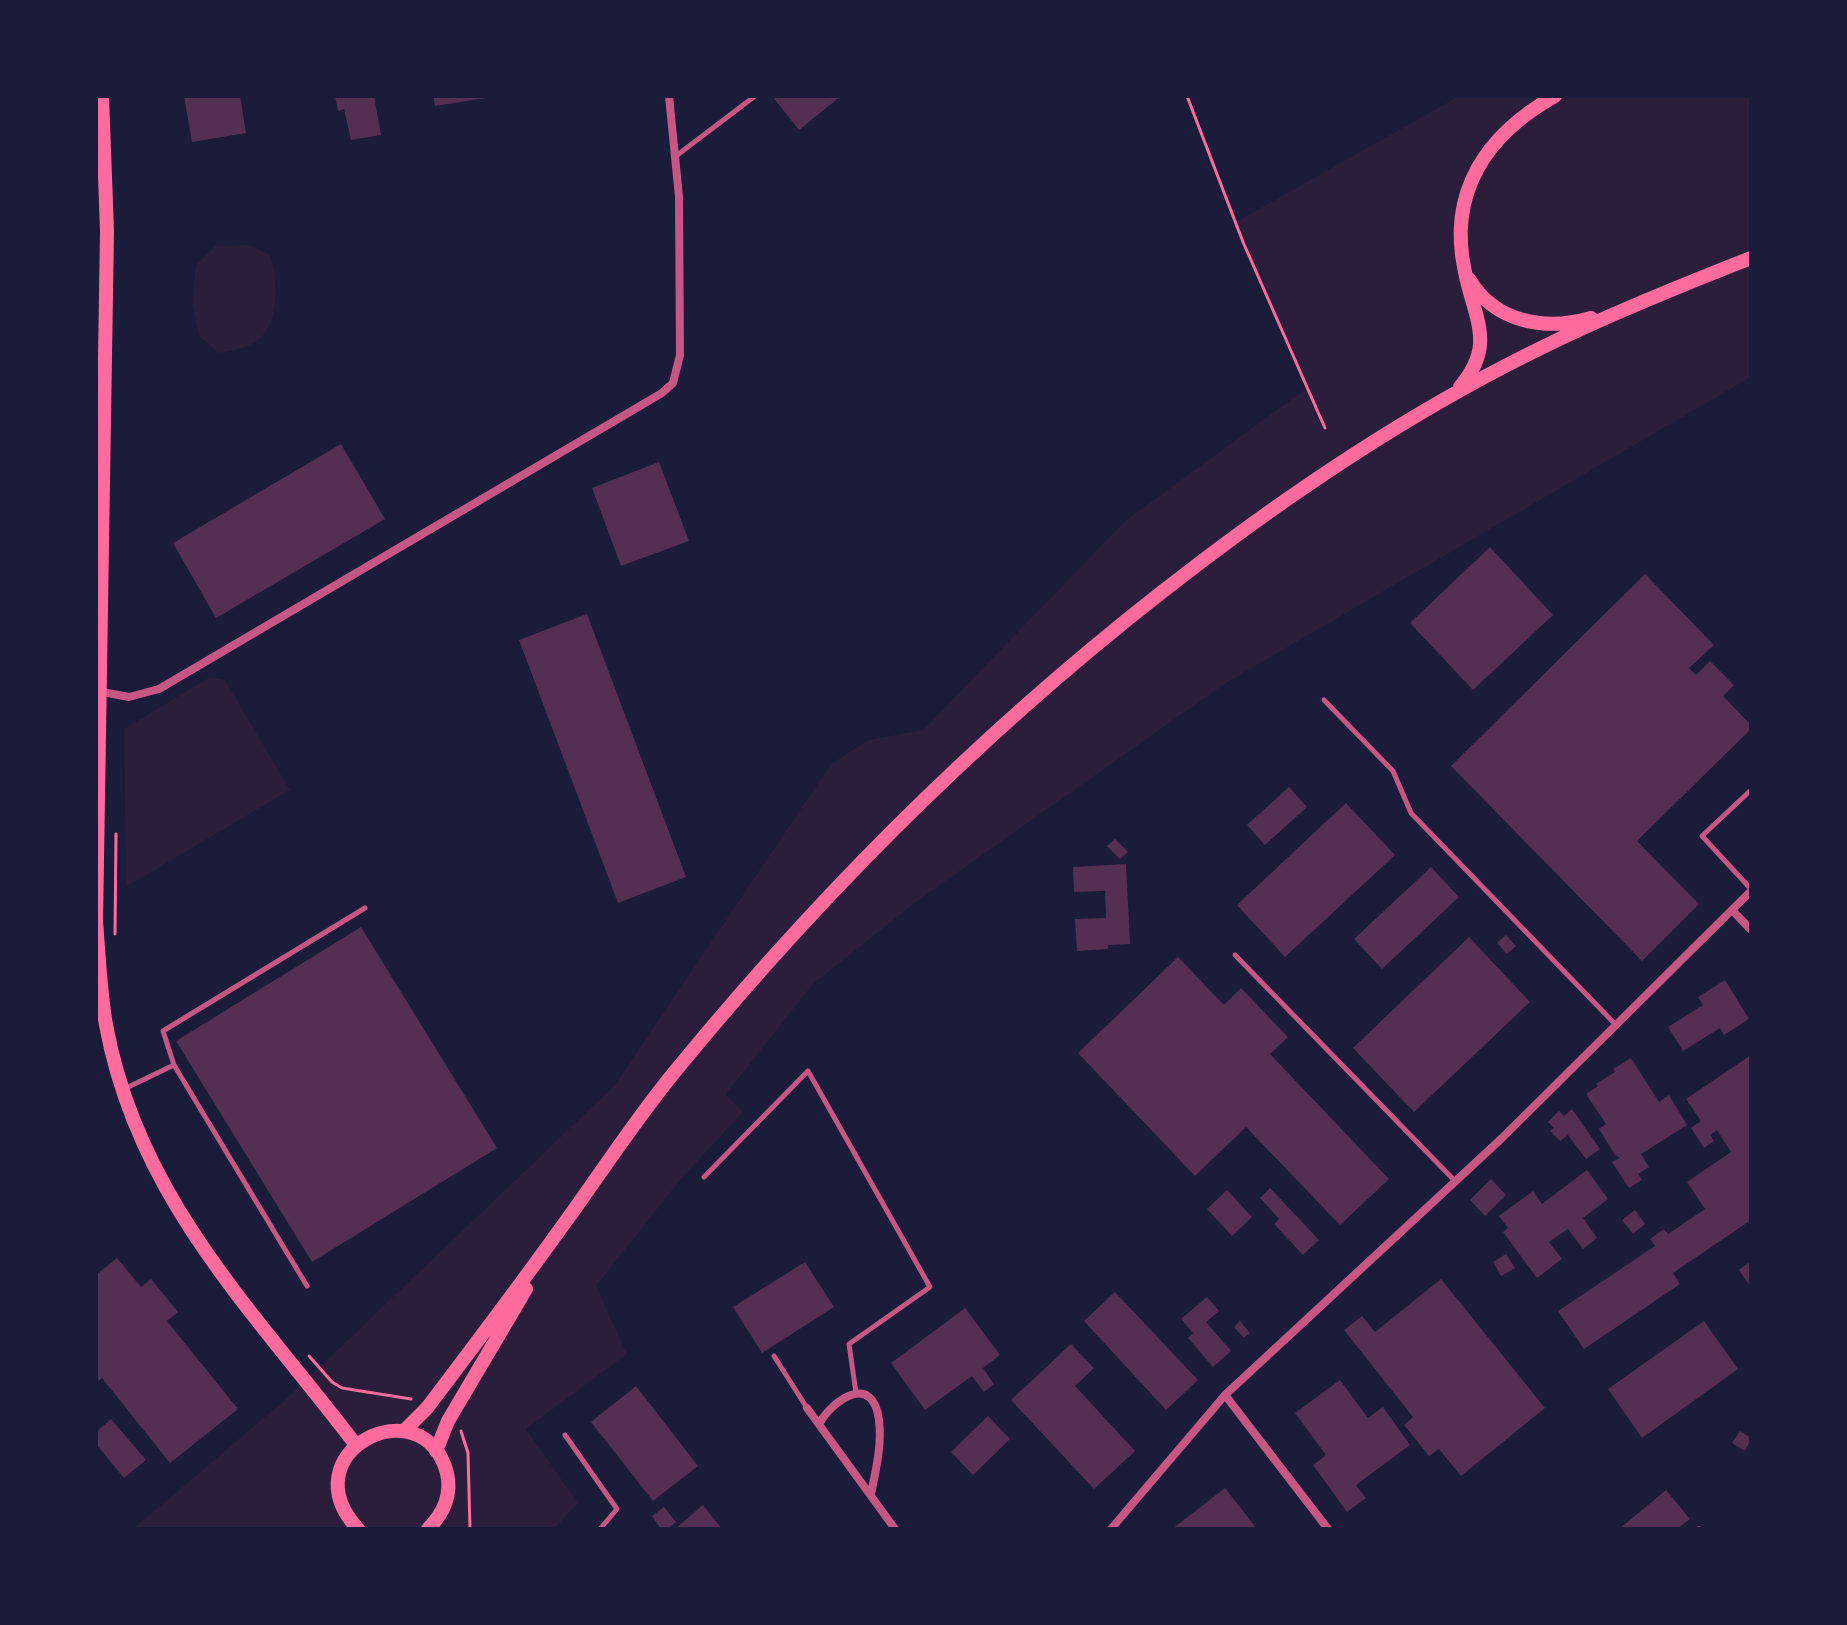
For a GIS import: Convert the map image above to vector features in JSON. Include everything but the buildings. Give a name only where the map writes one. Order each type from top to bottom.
[{"type":"main road","points":[[102,96],[107,231],[97,691],[96,922],[106,1025],[146,1150],[180,1215],[227,1284],[356,1445]]},
{"type":"main road","points":[[1455,394],[1481,354],[1477,318],[1465,272],[1461,233],[1463,208],[1477,167],[1502,134],[1555,96]]},
{"type":"main road","points":[[404,1431],[427,1408],[672,1074],[726,1010],[794,933],[948,775],[1086,653],[1241,531],[1311,481],[1455,394],[1544,346],[1751,258]]},
{"type":"main road","points":[[1465,272],[1473,287],[1487,300],[1505,313],[1533,324],[1562,324],[1633,306]]},
{"type":"main road","points":[[436,1451],[448,1421],[565,1223]]},
{"type":"main road","points":[[358,1529],[345,1514],[338,1496],[338,1477],[344,1459],[356,1445],[370,1435],[387,1431],[404,1431],[422,1438],[436,1451],[448,1478],[444,1507],[428,1529]]},
{"type":"street","points":[[97,691],[129,697],[159,689],[662,393],[673,383],[680,355],[679,197],[669,96]]},
{"type":"street","points":[[1111,1529],[1225,1395],[1455,1181],[1751,890]]},
{"type":"street","points":[[1732,910],[1751,930]]},
{"type":"street","points":[[819,1424],[836,1401],[856,1393],[869,1399],[878,1416],[879,1458],[871,1494]]},
{"type":"street","points":[[1225,1395],[1328,1529]]},
{"type":"street","points":[[807,1408],[895,1529]]},
{"type":"lane","points":[[676,156],[755,96]]},
{"type":"lane","points":[[1324,700],[1393,771],[1411,813],[1616,1025]]},
{"type":"lane","points":[[1751,790],[1702,836],[1751,890]]},
{"type":"lane","points":[[307,1286],[174,1065],[163,1031],[365,908]]},
{"type":"lane","points":[[1235,955],[1455,1181]]},
{"type":"lane","points":[[124,1089],[174,1065]]},
{"type":"lane","points":[[704,1177],[808,1071],[930,1287],[849,1344],[856,1393]]},
{"type":"lane","points":[[774,1356],[807,1408]]},
{"type":"lane","points":[[565,1435],[617,1509],[600,1529]]},
{"type":"path","points":[[1187,96],[1243,242],[1325,428]]},
{"type":"shaded area","points":[[1459,96],[1751,96],[1751,377],[1226,683],[920,899],[813,984],[726,1094],[743,1112],[681,1179],[596,1286],[627,1354],[526,1429],[578,1503],[554,1529],[133,1529],[285,1400],[615,1085],[831,764],[868,740],[923,730],[1125,521],[1307,388],[1236,222]]},
{"type":"shaded area","points":[[250,245],[270,255],[273,264],[276,287],[271,322],[266,332],[254,342],[240,349],[218,353],[199,336],[192,302],[196,265],[215,246]]},
{"type":"shaded area","points":[[210,677],[225,680],[290,790],[126,887],[124,729]]}]
